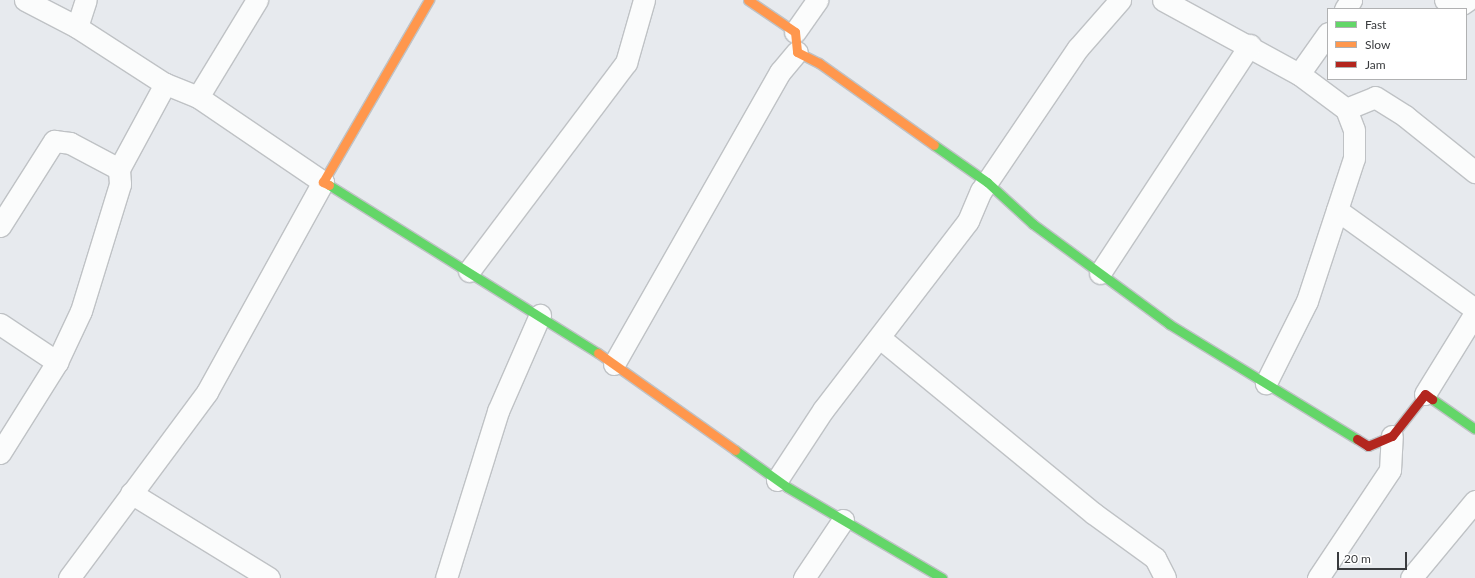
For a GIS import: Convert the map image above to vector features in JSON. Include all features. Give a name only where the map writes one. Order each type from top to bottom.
[{"type":"street","points":[[25,0],[77,27],[165,84],[198,97],[323,182],[540,314],[614,364],[777,480],[942,578]]},
{"type":"street","points":[[77,27],[86,0]]},
{"type":"street","points":[[198,97],[257,0]]},
{"type":"street","points":[[69,578],[207,392],[323,182],[430,0]]},
{"type":"street","points":[[469,271],[626,63],[644,0]]},
{"type":"street","points":[[748,0],[795,32]]},
{"type":"street","points":[[614,364],[780,72],[797,52],[795,32],[817,0]]},
{"type":"street","points":[[777,480],[823,410],[880,338],[968,221],[987,182],[1078,48],[1120,0]]},
{"type":"street","points":[[1163,0],[1186,5],[1299,74],[1346,109],[1354,130],[1354,158],[1307,301],[1266,383]]},
{"type":"street","points":[[1346,8],[1352,0]]},
{"type":"street","points":[[1445,0],[1462,4],[1468,0]]},
{"type":"street","points":[[1299,74],[1327,34]]},
{"type":"street","points":[[1100,273],[1250,45]]},
{"type":"street","points":[[797,52],[819,63],[987,182],[1033,224],[1169,324],[1368,446],[1392,436],[1425,394],[1475,313]]},
{"type":"street","points":[[0,454],[57,362],[81,311],[120,184],[119,169],[165,84]]},
{"type":"street","points":[[1346,109],[1375,97],[1405,116],[1475,172]]},
{"type":"street","points":[[0,226],[54,142],[70,143],[119,169]]},
{"type":"street","points":[[1337,210],[1475,310]]},
{"type":"street","points":[[446,578],[498,411],[540,314]]},
{"type":"street","points":[[0,324],[57,362]]},
{"type":"street","points":[[880,338],[1093,513],[1155,558],[1165,578]]},
{"type":"street","points":[[1425,394],[1475,429]]},
{"type":"street","points":[[1318,578],[1390,470],[1392,436]]},
{"type":"street","points":[[131,493],[269,578]]},
{"type":"street","points":[[1411,578],[1475,501]]},
{"type":"street","points":[[804,578],[843,520]]},
{"type":"traffic: fast","points":[[934,145],[987,182],[1033,224],[1169,324],[1357,439]]},
{"type":"traffic: fast","points":[[329,185],[598,353]]},
{"type":"traffic: fast","points":[[1432,399],[1475,429]]},
{"type":"traffic: fast","points":[[735,450],[787,487],[942,578]]},
{"type":"traffic: slow","points":[[329,185],[323,182],[429,0]]},
{"type":"traffic: slow","points":[[748,0],[795,32],[797,52],[819,63],[934,145]]},
{"type":"traffic: slow","points":[[598,353],[735,450]]},
{"type":"traffic: jam","points":[[1357,439],[1368,446],[1392,436],[1425,394],[1432,399]]}]
